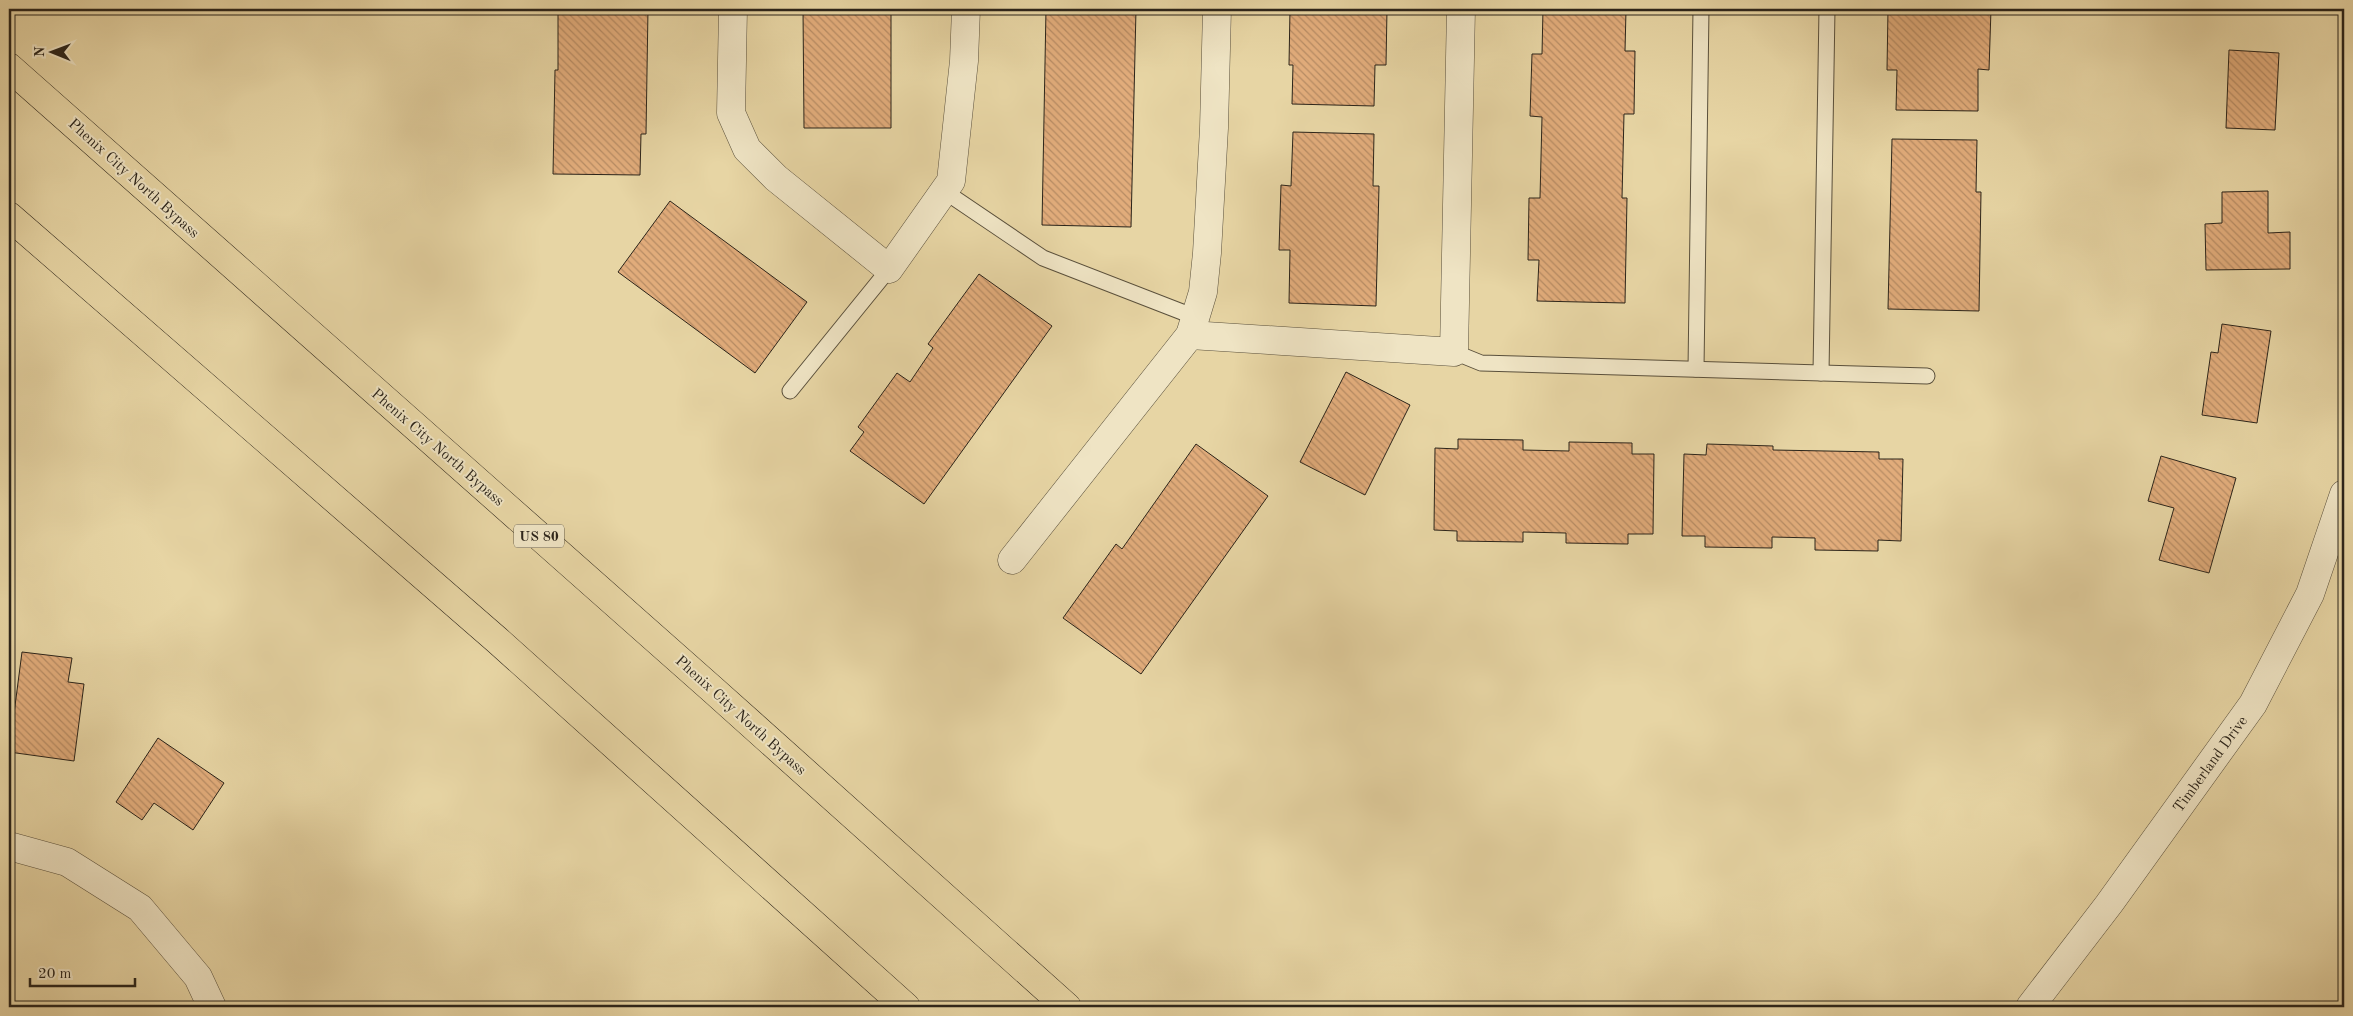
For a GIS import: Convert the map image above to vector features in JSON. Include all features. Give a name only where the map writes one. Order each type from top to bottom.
[{"type":"highway","name":"Phenix City North Bypass","points":[[9,67],[712,689],[1067,1007]]},
{"type":"highway","points":[[9,216],[497,640],[906,1007]]},
{"type":"street","points":[[733,9],[732,113],[747,150],[776,178],[889,270],[951,181],[964,61],[966,9]]},
{"type":"street","points":[[1012,560],[1193,326],[1204,292],[1207,253],[1214,128],[1217,9]]},
{"type":"street","points":[[1193,326],[1454,352],[1461,9]]},
{"type":"street","name":"Timberland Drive","points":[[2030,1007],[2109,904],[2253,704],[2310,594],[2344,494]]},
{"type":"street","points":[[9,846],[68,862],[140,908],[198,977],[212,1007]]},
{"type":"lane","points":[[1696,369],[1701,9]]},
{"type":"lane","points":[[1821,373],[1827,9]]},
{"type":"lane","points":[[944,191],[1043,258],[1193,326]]},
{"type":"lane","points":[[790,391],[889,270]]},
{"type":"lane","points":[[1454,352],[1481,363],[1927,376]]},
{"type":"building","points":[[558,9],[648,9],[646,134],[641,134],[640,175],[553,174],[555,70],[558,70]]},
{"type":"building","points":[[803,9],[891,9],[891,128],[804,128]]},
{"type":"building","points":[[1046,9],[1136,9],[1131,227],[1042,225]]},
{"type":"building","points":[[1290,9],[1387,9],[1386,65],[1375,65],[1374,106],[1292,104],[1293,65],[1289,65]]},
{"type":"building","points":[[1543,9],[1626,10],[1625,51],[1635,51],[1634,114],[1624,114],[1622,198],[1627,198],[1625,303],[1537,301],[1539,260],[1528,260],[1529,198],[1540,198],[1542,117],[1530,116],[1532,54],[1542,54]]},
{"type":"building","points":[[1888,9],[1991,9],[1989,70],[1978,69],[1978,111],[1896,110],[1897,70],[1887,70]]},
{"type":"building","points":[[2229,50],[2279,53],[2275,130],[2226,128]]},
{"type":"building","points":[[1293,132],[1374,134],[1373,186],[1379,186],[1376,306],[1289,303],[1290,250],[1279,250],[1281,185],[1291,186]]},
{"type":"building","points":[[1892,139],[1977,140],[1976,192],[1981,192],[1979,311],[1888,309]]},
{"type":"building","points":[[2268,191],[2268,233],[2290,232],[2290,269],[2206,270],[2205,224],[2222,223],[2222,192]]},
{"type":"building","points":[[670,201],[807,302],[755,373],[618,272]]},
{"type":"building","points":[[979,274],[1052,326],[924,504],[850,451],[864,432],[858,427],[897,373],[910,382],[933,348],[928,344]]},
{"type":"building","points":[[2222,324],[2271,331],[2257,423],[2202,415],[2211,352],[2218,353]]},
{"type":"building","points":[[1346,372],[1410,405],[1365,495],[1300,462]]},
{"type":"building","points":[[1458,439],[1523,440],[1523,450],[1569,451],[1569,442],[1632,443],[1632,454],[1654,454],[1653,534],[1628,534],[1628,544],[1566,543],[1566,533],[1523,532],[1523,542],[1457,541],[1457,531],[1434,530],[1435,448],[1458,449]]},
{"type":"building","points":[[1196,444],[1268,496],[1141,674],[1063,618],[1116,544],[1122,549]]},
{"type":"building","points":[[1707,444],[1773,446],[1773,450],[1879,452],[1879,459],[1903,459],[1901,541],[1878,540],[1878,551],[1815,550],[1815,538],[1772,537],[1772,548],[1705,547],[1705,536],[1682,536],[1684,454],[1706,455]]},
{"type":"building","points":[[2161,456],[2236,478],[2209,573],[2159,560],[2174,508],[2148,501]]},
{"type":"building","points":[[22,652],[72,658],[68,682],[84,684],[74,761],[9,752]]},
{"type":"building","points":[[158,738],[224,783],[193,830],[154,803],[142,820],[116,802]]}]
